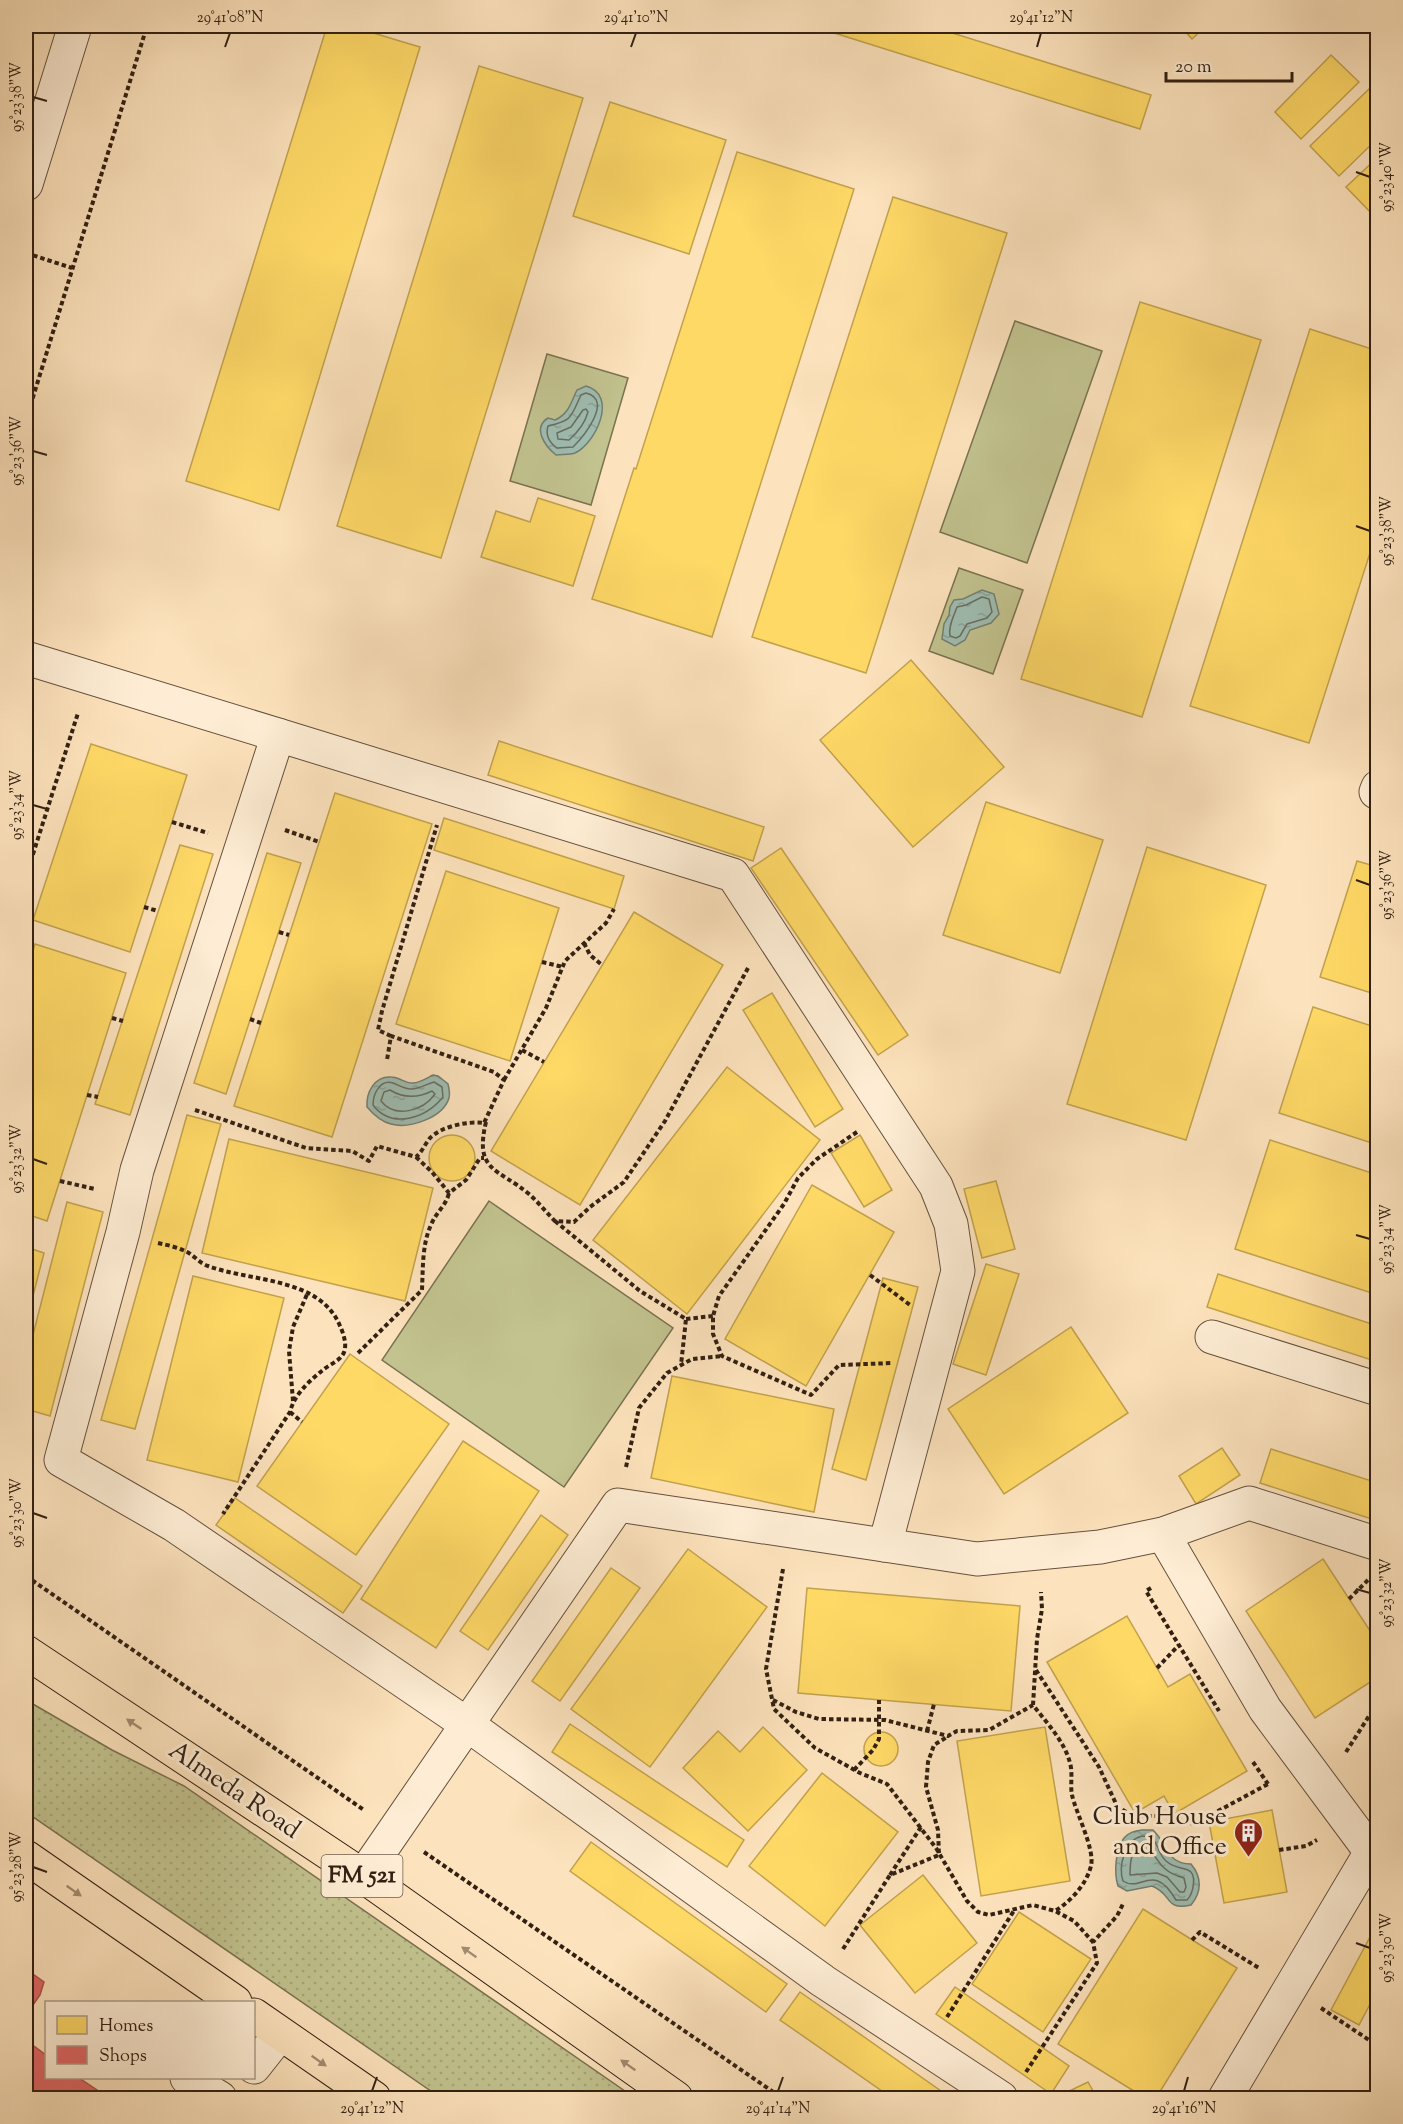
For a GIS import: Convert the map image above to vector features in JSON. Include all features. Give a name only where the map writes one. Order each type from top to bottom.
[{"type":"main road","name":"Almeda Road","points":[[26,1652],[363,1876],[676,2098]]},
{"type":"main road","points":[[26,1857],[234,2001]]},
{"type":"main road","points":[[255,2016],[374,2098]]},
{"type":"street","points":[[26,184],[75,26]]},
{"type":"street","points":[[26,658],[733,875],[936,1186],[951,1224],[958,1271],[885,1545]]},
{"type":"street","points":[[278,735],[137,1170],[123,1232],[62,1460],[174,1525],[468,1725],[823,1981],[927,2049],[1011,2089]]},
{"type":"street","points":[[1377,787],[1377,793]]},
{"type":"street","points":[[1212,1337],[1377,1389]]},
{"type":"street","points":[[363,1876],[618,1505],[977,1559],[1100,1547],[1163,1534],[1249,1503],[1377,1544]]},
{"type":"street","points":[[1163,1534],[1265,1709],[1374,1851],[1225,2098]]},
{"type":"street","points":[[255,2066],[280,2034]]},
{"type":"street","points":[[189,2079],[220,2098]]},
{"type":"street","points":[[228,2098],[244,2079]]},
{"type":"path","points":[[26,420],[147,26]]},
{"type":"path","points":[[26,253],[72,268]]},
{"type":"path","points":[[26,876],[89,678]]},
{"type":"path","points":[[440,818],[378,1030],[494,1072],[504,1080]]},
{"type":"path","points":[[144,907],[158,911]]},
{"type":"path","points":[[614,909],[606,922],[565,961],[546,1008],[504,1080],[486,1120],[482,1136],[484,1158],[499,1175],[528,1193],[555,1221],[640,1291],[686,1319],[713,1316]]},
{"type":"path","points":[[555,1221],[574,1222],[624,1182],[665,1121],[769,930]]},
{"type":"path","points":[[279,932],[289,935]]},
{"type":"path","points":[[584,943],[590,955],[602,965]]},
{"type":"path","points":[[542,962],[563,967]]},
{"type":"path","points":[[112,1018],[123,1021]]},
{"type":"path","points":[[250,1019],[261,1023]]},
{"type":"path","points":[[387,1060],[391,1036]]},
{"type":"path","points":[[522,1050],[544,1062]]},
{"type":"path","points":[[87,1095],[98,1097]]},
{"type":"path","points":[[160,1098],[306,1148],[352,1151],[369,1161],[378,1146],[416,1157],[449,1193]]},
{"type":"path","points":[[722,1356],[713,1334],[713,1316],[718,1296],[784,1204],[798,1178],[817,1159],[887,1112]]},
{"type":"path","points":[[416,1157],[431,1137],[453,1126],[471,1122],[484,1123],[486,1120]]},
{"type":"path","points":[[358,1353],[422,1290],[423,1263],[429,1228],[436,1213],[447,1203],[449,1193],[466,1180],[480,1158],[484,1158]]},
{"type":"path","points":[[123,1232],[186,1251],[206,1266],[308,1292],[323,1302],[335,1314],[343,1332],[345,1349],[342,1358],[323,1370],[301,1390],[293,1401]]},
{"type":"path","points":[[870,1275],[943,1329]]},
{"type":"path","points":[[204,1546],[290,1412],[293,1401],[289,1351],[293,1327],[308,1292]]},
{"type":"path","points":[[681,1365],[686,1319]]},
{"type":"path","points":[[618,1505],[639,1408],[667,1373],[692,1359],[722,1356],[811,1395],[839,1365],[934,1362]]},
{"type":"path","points":[[290,1412],[302,1422]]},
{"type":"path","points":[[789,1530],[766,1669],[774,1709],[815,1749],[854,1770],[887,1784],[921,1827],[967,1901],[978,1912],[989,1915],[1033,1905],[1055,1911],[1074,1921],[1093,1942],[1097,1963],[1011,2089]]},
{"type":"path","points":[[1041,1552],[1042,1609],[1037,1639],[1033,1705],[1058,1738],[1070,1763],[1072,1794],[1089,1845],[1092,1864],[1082,1886],[1068,1902],[1055,1911]]},
{"type":"path","points":[[1036,1670],[1099,1767],[1117,1806],[1138,1820]]},
{"type":"path","points":[[772,1700],[796,1712],[819,1719],[879,1720],[948,1736]]},
{"type":"path","points":[[854,1770],[873,1750],[879,1739],[879,1700]]},
{"type":"path","points":[[1132,1816],[1167,1816],[1194,1824],[1315,1776],[1377,1702]]},
{"type":"path","points":[[927,1731],[934,1704]]},
{"type":"path","points":[[939,1855],[934,1809],[926,1787],[928,1762],[934,1745],[957,1731],[989,1730],[1033,1705]]},
{"type":"path","points":[[823,1981],[921,1827]]},
{"type":"path","points":[[890,1875],[939,1855]]},
{"type":"path","points":[[1093,1942],[1117,1916],[1123,1904]]},
{"type":"path","points":[[927,2049],[1015,1909]]},
{"type":"path","points":[[1192,1940],[1200,1932],[1291,1987],[1377,2046]]},
{"type":"green space","points":[[1015,321],[1102,351],[1027,563],[940,532]]},
{"type":"green space","points":[[547,354],[628,378],[591,505],[510,481]]},
{"type":"green space","points":[[959,568],[1023,590],[993,674],[929,651]]},
{"type":"green space","points":[[489,1201],[673,1328],[564,1487],[382,1360]]},
{"type":"green space","points":[[26,1700],[112,1750],[184,1786],[635,2098],[441,2098],[26,1812]]},
{"type":"water","points":[[586,386],[596,391],[601,399],[602,409],[596,430],[583,448],[575,453],[556,455],[542,437],[543,422],[548,418],[555,420],[564,414],[577,390]]},
{"type":"water","points":[[982,590],[994,594],[999,614],[991,623],[970,630],[965,640],[955,646],[942,639],[944,624],[954,600],[963,599]]},
{"type":"water","points":[[433,1075],[448,1084],[449,1098],[446,1105],[433,1116],[416,1123],[398,1125],[384,1121],[367,1107],[372,1086],[380,1079],[394,1077],[414,1083]]},
{"type":"water","points":[[1153,1830],[1172,1857],[1177,1861],[1191,1864],[1195,1869],[1199,1879],[1199,1890],[1191,1905],[1176,1906],[1159,1889],[1152,1886],[1127,1891],[1118,1886],[1116,1862],[1121,1843],[1128,1834]]},
{"type":"building: Homes","points":[[327,26],[350,26],[420,47],[279,510],[186,481]]},
{"type":"building: Homes","points":[[812,26],[930,26],[1151,95],[1140,129]]},
{"type":"building: Homes","points":[[1086,26],[1107,26],[1105,32]]},
{"type":"building: Homes","points":[[1180,26],[1206,26],[1192,39]]},
{"type":"building: Homes","points":[[1331,55],[1359,82],[1301,139],[1275,112]]},
{"type":"building: Homes","points":[[479,66],[583,98],[441,558],[337,526]]},
{"type":"building: Homes","points":[[1369,89],[1378,98],[1378,138],[1339,176],[1310,146]]},
{"type":"building: Homes","points":[[610,102],[726,140],[689,254],[573,216]]},
{"type":"building: Homes","points":[[737,152],[854,189],[712,637],[592,599]]},
{"type":"building: Homes","points":[[1378,157],[1378,215],[1375,217],[1346,187]]},
{"type":"building: Homes","points":[[893,197],[1007,233],[866,673],[752,637]]},
{"type":"building: Homes","points":[[1140,302],[1261,340],[1142,717],[1021,679]]},
{"type":"building: Homes","points":[[1310,329],[1378,351],[1378,528],[1309,743],[1190,706]]},
{"type":"building: Homes","points":[[538,498],[595,516],[573,586],[481,557],[496,511],[530,522]]},
{"type":"building: Homes","points":[[911,660],[1004,767],[913,847],[820,740]]},
{"type":"building: Homes","points":[[499,741],[764,827],[753,861],[488,775]]},
{"type":"building: Homes","points":[[91,744],[187,775],[130,952],[33,920]]},
{"type":"building: Homes","points":[[335,793],[432,824],[332,1137],[234,1106]]},
{"type":"building: Homes","points":[[986,802],[1103,840],[1060,973],[943,935]]},
{"type":"building: Homes","points":[[444,818],[624,876],[614,909],[434,850]]},
{"type":"building: Homes","points":[[180,845],[213,854],[130,1115],[95,1104]]},
{"type":"building: Homes","points":[[1147,847],[1266,885],[1186,1140],[1067,1104]]},
{"type":"building: Homes","points":[[781,848],[908,1035],[878,1055],[751,868]]},
{"type":"building: Homes","points":[[267,853],[301,863],[226,1094],[194,1083]]},
{"type":"building: Homes","points":[[1357,861],[1378,867],[1378,995],[1320,977]]},
{"type":"building: Homes","points":[[446,871],[559,908],[510,1061],[396,1024]]},
{"type":"building: Homes","points":[[634,912],[723,965],[580,1205],[491,1151]]},
{"type":"building: Homes","points":[[35,944],[126,973],[47,1221],[26,1214],[26,974]]},
{"type":"building: Homes","points":[[772,993],[843,1109],[815,1127],[743,1010]]},
{"type":"building: Homes","points":[[1313,1007],[1378,1028],[1378,1145],[1279,1113]]},
{"type":"building: Homes","points":[[727,1067],[820,1140],[687,1314],[593,1240]]},
{"type":"building: Homes","points":[[187,1115],[221,1124],[135,1429],[101,1420]]},
{"type":"building: Homes","points":[[452,1135],[468,1142],[475,1158],[468,1174],[452,1181],[436,1174],[429,1158],[436,1142]]},
{"type":"building: Homes","points":[[860,1135],[892,1190],[864,1207],[831,1153]]},
{"type":"building: Homes","points":[[229,1139],[433,1188],[405,1301],[202,1253]]},
{"type":"building: Homes","points":[[1270,1140],[1378,1175],[1378,1295],[1235,1249]]},
{"type":"building: Homes","points":[[996,1181],[1015,1249],[982,1258],[964,1189]]},
{"type":"building: Homes","points":[[812,1185],[894,1232],[806,1386],[725,1339]]},
{"type":"building: Homes","points":[[67,1202],[103,1212],[50,1416],[26,1409],[26,1362]]},
{"type":"building: Homes","points":[[26,1247],[44,1253],[26,1323]]},
{"type":"building: Homes","points":[[986,1264],[1019,1274],[986,1375],[953,1364]]},
{"type":"building: Homes","points":[[1218,1274],[1378,1326],[1378,1362],[1207,1307]]},
{"type":"building: Homes","points":[[193,1276],[284,1298],[238,1482],[147,1460]]},
{"type":"building: Homes","points":[[883,1278],[918,1287],[866,1480],[832,1469]]},
{"type":"building: Homes","points":[[1071,1327],[1128,1413],[1004,1494],[948,1409]]},
{"type":"building: Homes","points":[[350,1354],[449,1424],[356,1555],[257,1486]]},
{"type":"building: Homes","points":[[672,1376],[834,1409],[814,1512],[651,1478]]},
{"type":"building: Homes","points":[[463,1441],[539,1491],[436,1648],[361,1599]]},
{"type":"building: Homes","points":[[1222,1448],[1240,1475],[1196,1504],[1179,1476]]},
{"type":"building: Homes","points":[[1271,1449],[1378,1483],[1378,1521],[1260,1483]]},
{"type":"building: Homes","points":[[235,1498],[362,1586],[343,1613],[216,1525]]},
{"type":"building: Homes","points":[[541,1515],[568,1535],[488,1650],[460,1631]]},
{"type":"building: Homes","points":[[688,1549],[767,1607],[650,1767],[571,1709]]},
{"type":"building: Homes","points":[[1323,1559],[1378,1643],[1378,1677],[1315,1718],[1246,1611]]},
{"type":"building: Homes","points":[[611,1568],[640,1588],[560,1701],[532,1681]]},
{"type":"building: Homes","points":[[807,1588],[1020,1606],[1011,1711],[798,1693]]},
{"type":"building: Homes","points":[[1127,1616],[1168,1687],[1190,1674],[1247,1771],[1174,1814],[1164,1796],[1135,1813],[1047,1662]]},
{"type":"building: Homes","points":[[570,1724],[744,1840],[727,1867],[552,1752]]},
{"type":"building: Homes","points":[[763,1727],[807,1770],[748,1831],[683,1768],[718,1731],[740,1752]]},
{"type":"building: Homes","points":[[1045,1727],[1070,1881],[981,1896],[957,1741]]},
{"type":"building: Homes","points":[[881,1732],[893,1737],[898,1749],[893,1761],[881,1766],[869,1761],[864,1749],[869,1737]]},
{"type":"building: Homes","points":[[822,1773],[898,1832],[825,1926],[749,1866]]},
{"type":"building: Homes","name":"Club House and Office","points":[[1272,1810],[1287,1892],[1224,1903],[1209,1822]]},
{"type":"building: Homes","points":[[591,1842],[787,1984],[766,2012],[570,1871]]},
{"type":"building: Homes","points":[[923,1875],[977,1943],[915,1993],[860,1925]]},
{"type":"building: Homes","points":[[1143,1909],[1237,1968],[1156,2098],[1145,2098],[1058,2044]]},
{"type":"building: Homes","points":[[1019,1912],[1091,1959],[1043,2032],[972,1984]]},
{"type":"building: Homes","points":[[1378,1922],[1378,1989],[1359,2025],[1331,2010]]},
{"type":"building: Homes","points":[[955,1987],[1069,2066],[1051,2094],[936,2014]]},
{"type":"building: Homes","points":[[800,1992],[951,2098],[892,2098],[780,2020]]},
{"type":"building: Homes","points":[[1088,2082],[1097,2098],[1061,2098],[1059,2096]]},
{"type":"building: Shops","points":[[26,1969],[44,1982],[40,1995],[26,2015]]},
{"type":"building: Shops","points":[[26,2040],[45,2054],[45,2079],[80,2079],[109,2098],[26,2098]]},
{"type":"place","name":"Club House and Office","points":[[1248,1858]]}]
